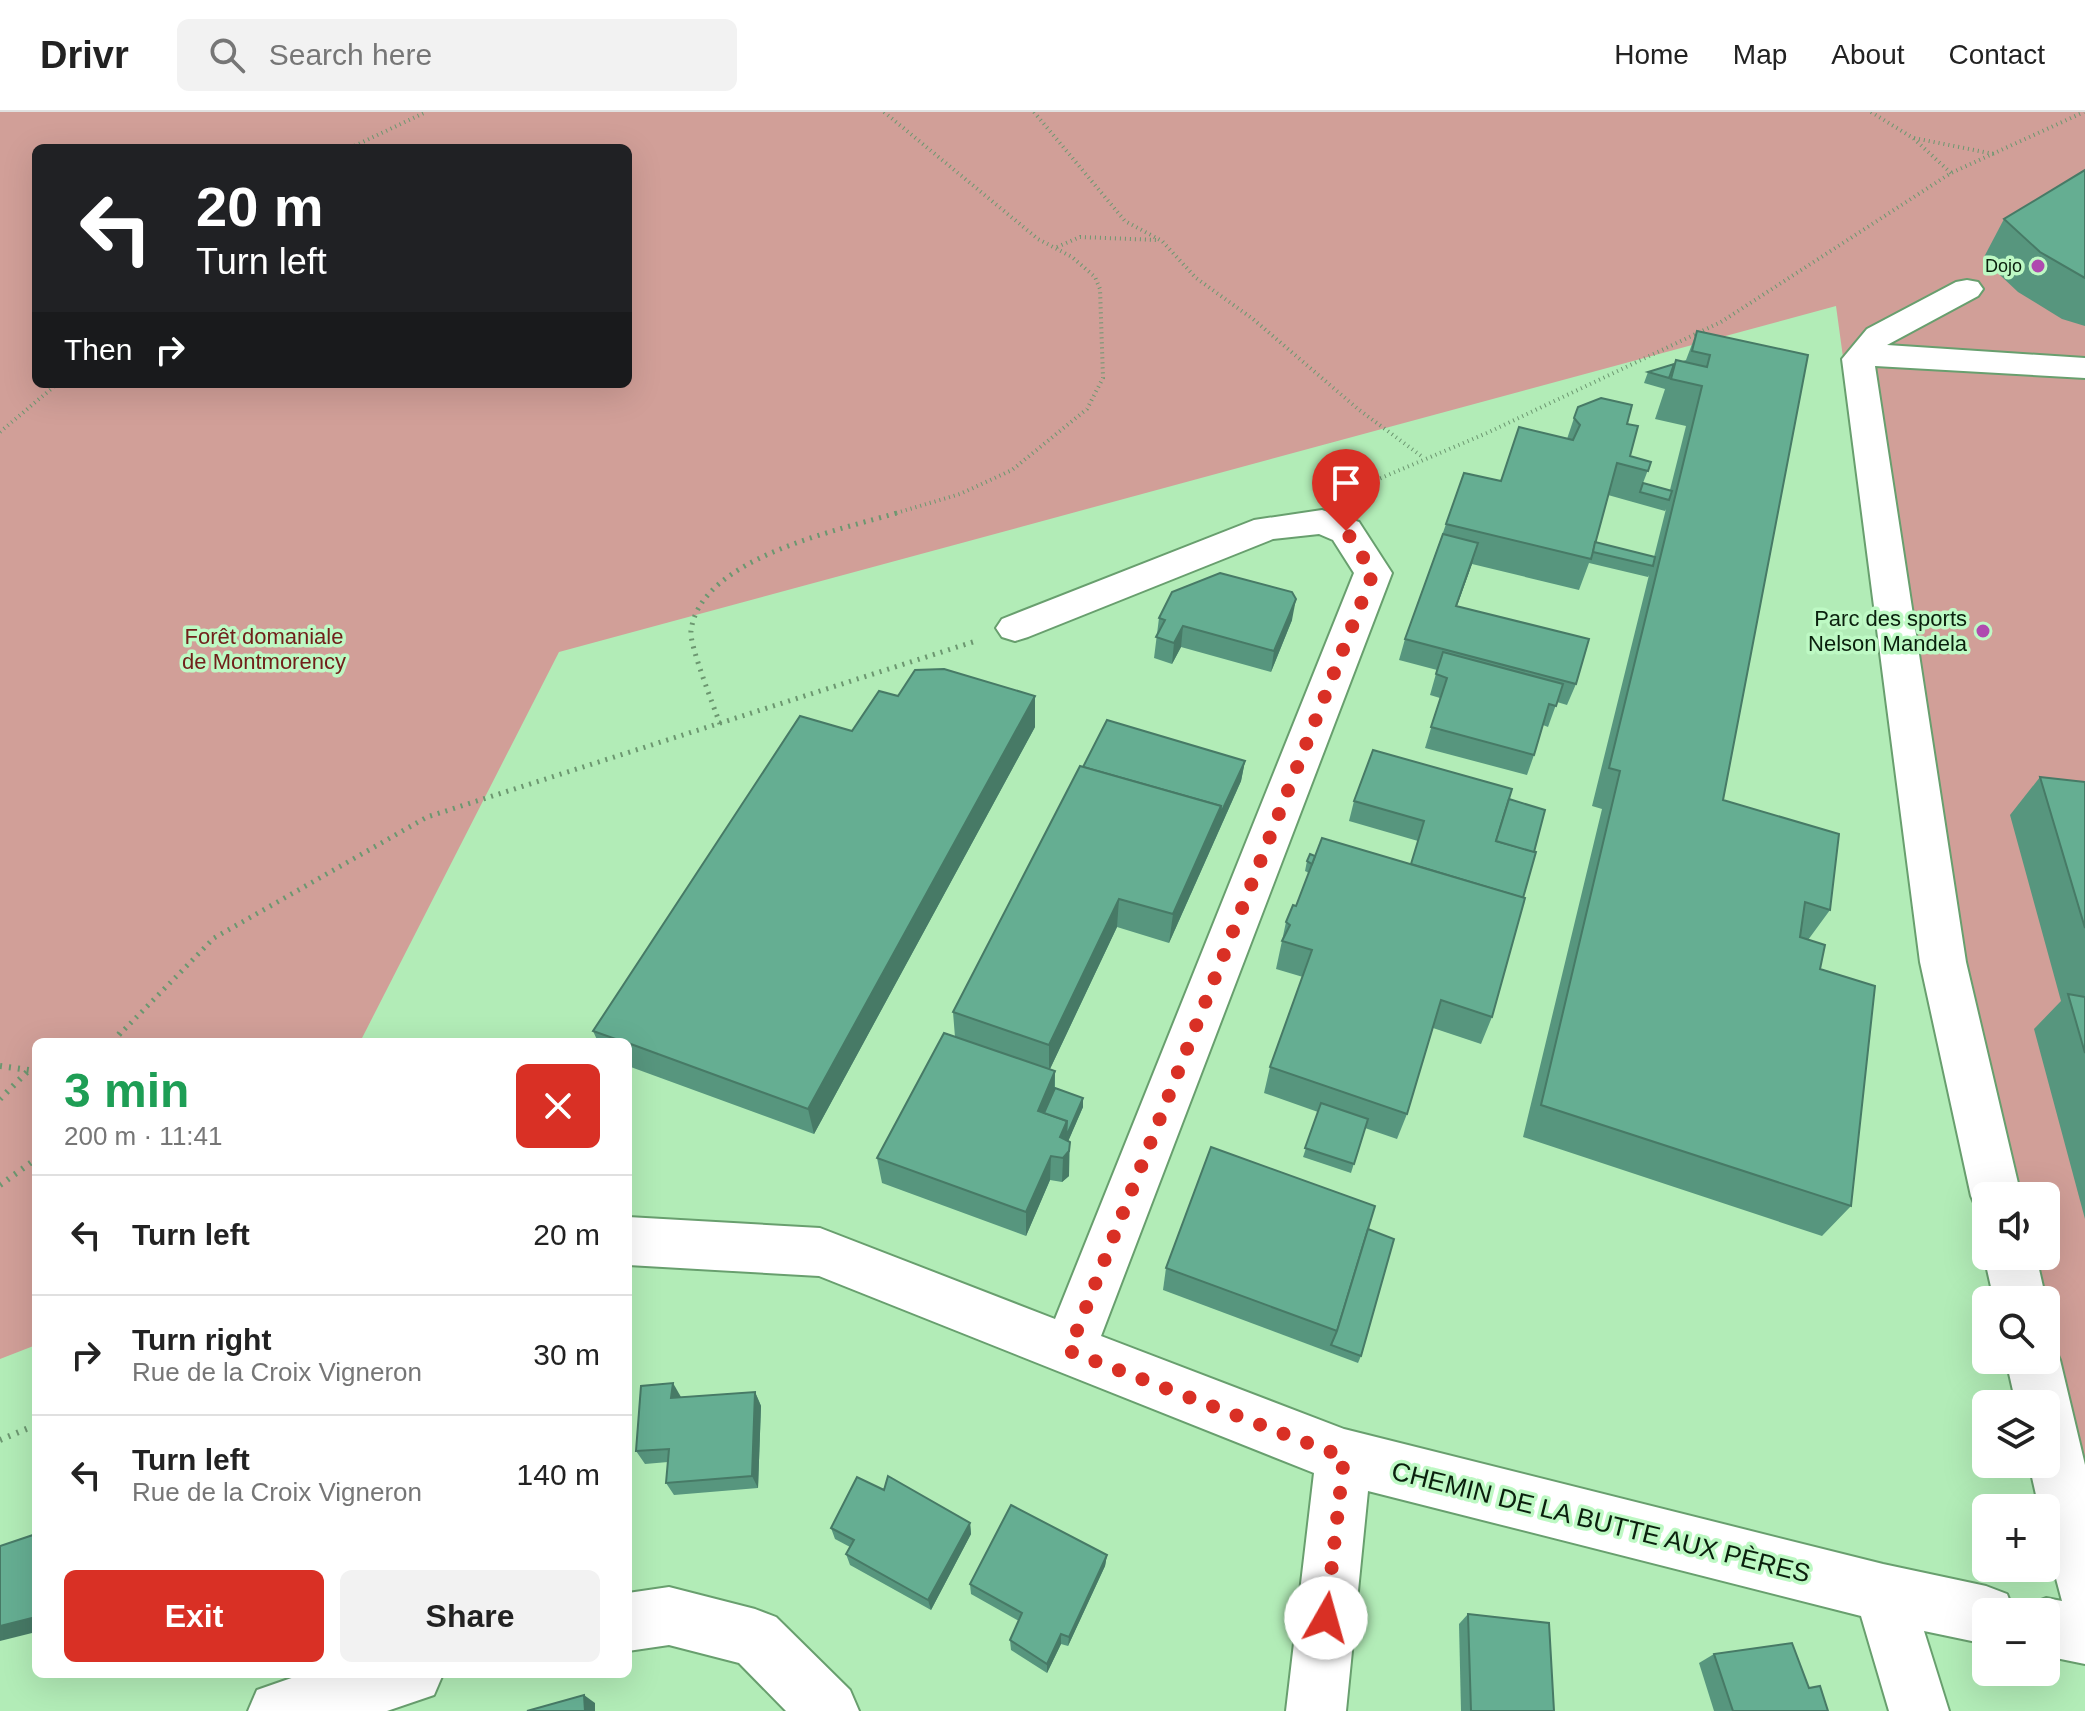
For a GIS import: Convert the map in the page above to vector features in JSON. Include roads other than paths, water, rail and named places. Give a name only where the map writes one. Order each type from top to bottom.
[{"type":"street","points":[[1967,289],[1878,336],[1858,359],[1943,962],[1993,1182]]},
{"type":"street","points":[[1858,359],[1884,355],[2085,368]]},
{"type":"street","points":[[1015,628],[1267,528],[1322,522],[1346,531],[1373,573],[1069,1351]]},
{"type":"street","name":"CHEMIN DE LA BUTTE AUX PÈRES","points":[[632,1241],[820,1252],[1344,1457],[1883,1593],[1972,1612]]},
{"type":"street","points":[[1316,1711],[1344,1457]]},
{"type":"street","points":[[2060,1477],[2085,1587]]},
{"type":"street","points":[[1883,1593],[1919,1711]]},
{"type":"street","points":[[632,1621],[669,1616],[755,1638],[829,1711]]},
{"type":"street","points":[[2060,1630],[2085,1635]]},
{"type":"street","points":[[278,1711],[398,1678]]},
{"type":"place","name":"Dojo","points":[[2038,266]]},
{"type":"place","name":"Parc des sports Nelson Mandela","points":[[1983,631]]},
{"type":"park label","name":"Forêt domaniale de Montmorency","points":[[264,648]]}]
